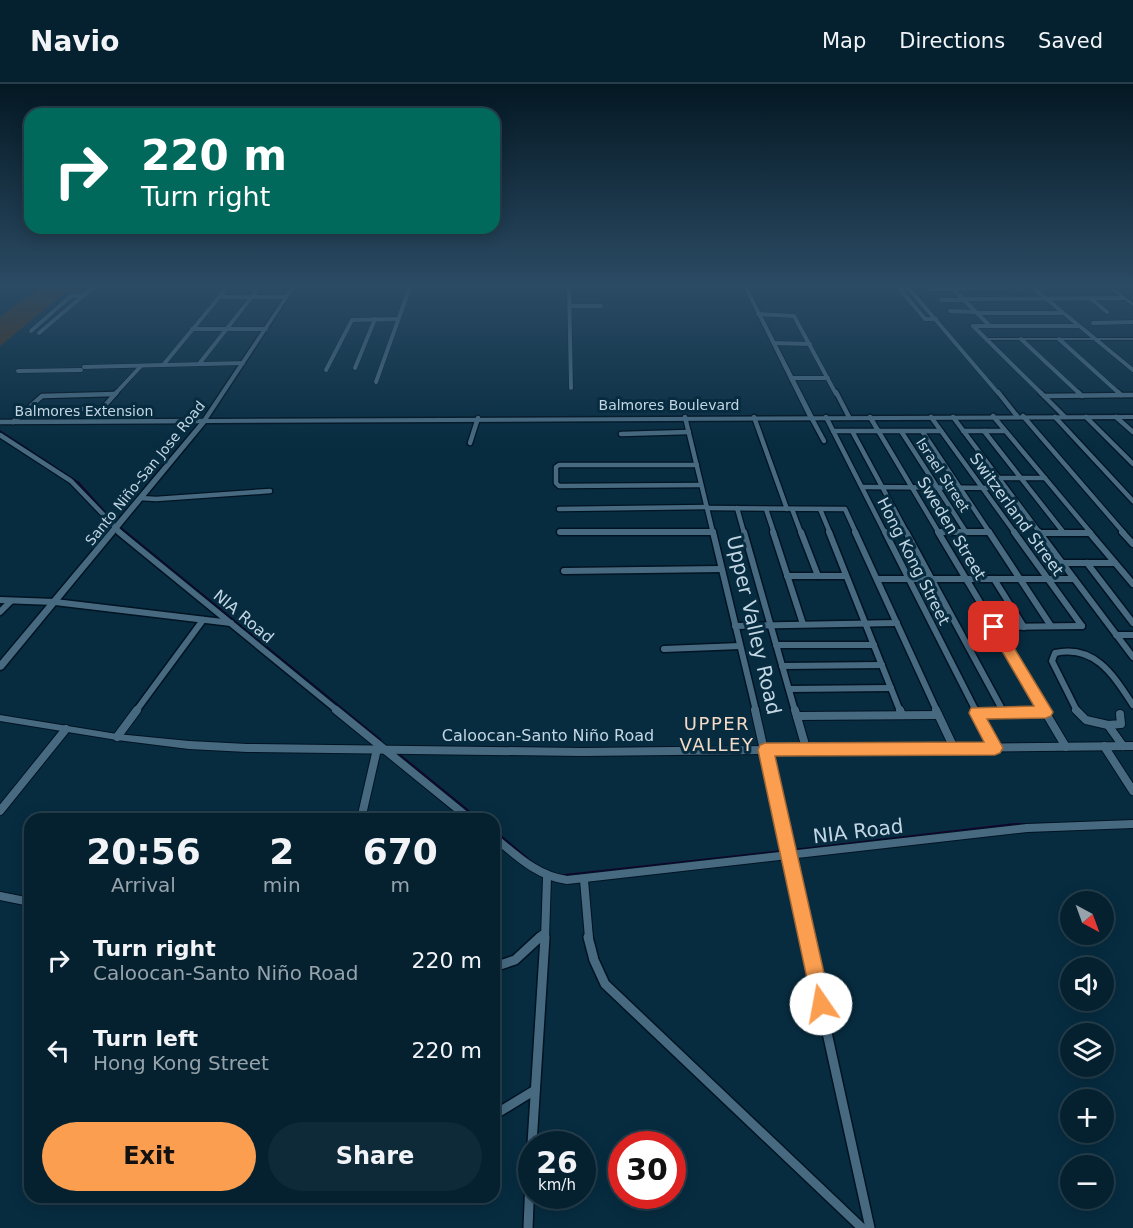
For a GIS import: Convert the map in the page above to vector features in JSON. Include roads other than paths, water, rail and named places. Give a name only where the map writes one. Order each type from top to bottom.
[{"type":"main road","name":"Santo Niño-San Jose Road","points":[[0,667],[204,421],[260,337]]},
{"type":"main road","name":"Balmores Boulevard","points":[[204,421],[685,417],[1133,417]]},
{"type":"street","points":[[164,364],[185,337]]},
{"type":"street","points":[[200,364],[220,337]]},
{"type":"street","points":[[326,370],[343,337]]},
{"type":"street","points":[[355,368],[367,337]]},
{"type":"street","points":[[376,382],[392,337]]},
{"type":"street","points":[[570,337],[571,388]]},
{"type":"street","points":[[770,337],[824,441]]},
{"type":"street","points":[[806,337],[849,417]]},
{"type":"street","points":[[952,337],[1133,544]]},
{"type":"street","points":[[986,339],[1133,339]]},
{"type":"street","points":[[986,339],[1065,417]]},
{"type":"street","points":[[1021,339],[1082,396]]},
{"type":"street","points":[[1059,339],[1121,395]]},
{"type":"street","points":[[1095,339],[1133,370]]},
{"type":"street","points":[[774,344],[810,344]]},
{"type":"street","points":[[18,371],[164,364],[243,363]]},
{"type":"street","points":[[51,409],[100,411],[141,366]]},
{"type":"street","points":[[73,378],[84,367]]},
{"type":"street","points":[[791,378],[828,378]]},
{"type":"street","points":[[13,422],[42,396],[115,394]]},
{"type":"street","points":[[1044,396],[1133,395]]},
{"type":"street","points":[[58,423],[72,409]]},
{"type":"street","points":[[993,416],[1133,584]]},
{"type":"street","name":"Upper Valley Road","points":[[685,417],[765,750],[870,1228]]},
{"type":"street","points":[[754,417],[818,576]]},
{"type":"street","name":"Hong Kong Street","points":[[826,417],[995,748]]},
{"type":"street","name":"Sweden Street","points":[[870,417],[1066,747]]},
{"type":"street","name":"Switzerland Street","points":[[931,417],[1082,626],[1051,626]]},
{"type":"street","points":[[953,417],[1133,657]]},
{"type":"street","points":[[1055,417],[1133,501]]},
{"type":"street","points":[[1086,417],[1133,464]]},
{"type":"street","points":[[1116,417],[1133,432]]},
{"type":"street","points":[[470,443],[478,418]]},
{"type":"street","name":"Balmores Extension","points":[[0,422],[204,421]]},
{"type":"street","points":[[833,431],[941,431]]},
{"type":"street","points":[[852,431],[1004,713]]},
{"type":"street","name":"Israel Street","points":[[901,431],[966,532]]},
{"type":"street","points":[[922,431],[1051,626]]},
{"type":"street","points":[[963,431],[1005,431]]},
{"type":"street","points":[[984,431],[1064,533]]},
{"type":"street","points":[[621,434],[689,432]]},
{"type":"street","name":"NIA Road","points":[[0,435],[71,481],[115,528],[380,749],[463,813]]},
{"type":"street","points":[[697,465],[559,465],[556,467],[556,483],[559,486],[701,485]]},
{"type":"street","points":[[998,478],[1045,478]]},
{"type":"street","points":[[862,487],[1005,488]]},
{"type":"street","points":[[140,498],[156,499],[270,491]]},
{"type":"street","points":[[559,509],[707,507],[845,509],[954,748]]},
{"type":"street","points":[[736,508],[806,748]]},
{"type":"street","points":[[765,509],[803,624]]},
{"type":"street","points":[[820,509],[902,715]]},
{"type":"street","points":[[560,532],[713,532]]},
{"type":"street","points":[[939,532],[989,532]]},
{"type":"street","points":[[1039,533],[1090,533]]},
{"type":"street","points":[[1062,563],[1115,563]]},
{"type":"street","points":[[1087,563],[1133,623]]},
{"type":"street","points":[[564,571],[721,568]]},
{"type":"street","points":[[787,576],[846,576]]},
{"type":"street","points":[[877,579],[1074,579]]},
{"type":"street","points":[[994,579],[1024,627]]},
{"type":"street","points":[[0,600],[55,602],[232,624]]},
{"type":"street","points":[[0,612],[11,601]]},
{"type":"street","points":[[117,737],[203,620]]},
{"type":"street","points":[[735,626],[897,623]]},
{"type":"street","points":[[994,627],[1051,626]]},
{"type":"street","points":[[1116,635],[1133,635]]},
{"type":"street","points":[[776,645],[874,645]]},
{"type":"street","points":[[664,649],[740,646]]},
{"type":"street","points":[[1120,714],[1121,724],[1108,725],[1090,722],[1079,714],[1052,661],[1053,654],[1059,652],[1084,653],[1102,661],[1133,705]]},
{"type":"street","points":[[782,666],[882,665]]},
{"type":"street","points":[[789,689],[891,688]]},
{"type":"street","points":[[977,713],[1046,712]]},
{"type":"street","points":[[797,716],[938,714]]},
{"type":"street","name":"Caloocan-Santo Niño Road","points":[[0,718],[117,737],[218,747],[582,752],[1133,746]]},
{"type":"street","points":[[1108,725],[1123,746]]},
{"type":"street","points":[[0,811],[66,729]]},
{"type":"street","points":[[1104,746],[1133,791]]},
{"type":"street","points":[[363,813],[380,749]]},
{"type":"street","name":"NIA Road","points":[[546,878],[584,880],[1027,828],[1133,824]]},
{"type":"street","points":[[500,842],[546,878],[542,999],[533,1131]]},
{"type":"street","points":[[584,880],[589,943],[599,975],[605,984],[752,1121],[862,1228]]},
{"type":"street","points":[[0,896],[24,901]]},
{"type":"street","points":[[500,965],[524,954],[543,934]]},
{"type":"street","points":[[500,1111],[535,1090]]},
{"type":"street","points":[[528,1228],[529,1209]]},
{"type":"waterway","points":[[0,431],[79,483],[114,522]]},
{"type":"waterway","points":[[120,527],[381,740]]},
{"type":"waterway","points":[[399,754],[472,813]]},
{"type":"waterway","points":[[791,850],[1013,824],[1073,823]]},
{"type":"waterway","points":[[500,835],[537,866]]},
{"type":"waterway","points":[[563,875],[779,851]]},
{"type":"district","name":"UPPER VALLEY","points":[[717,734]]}]
